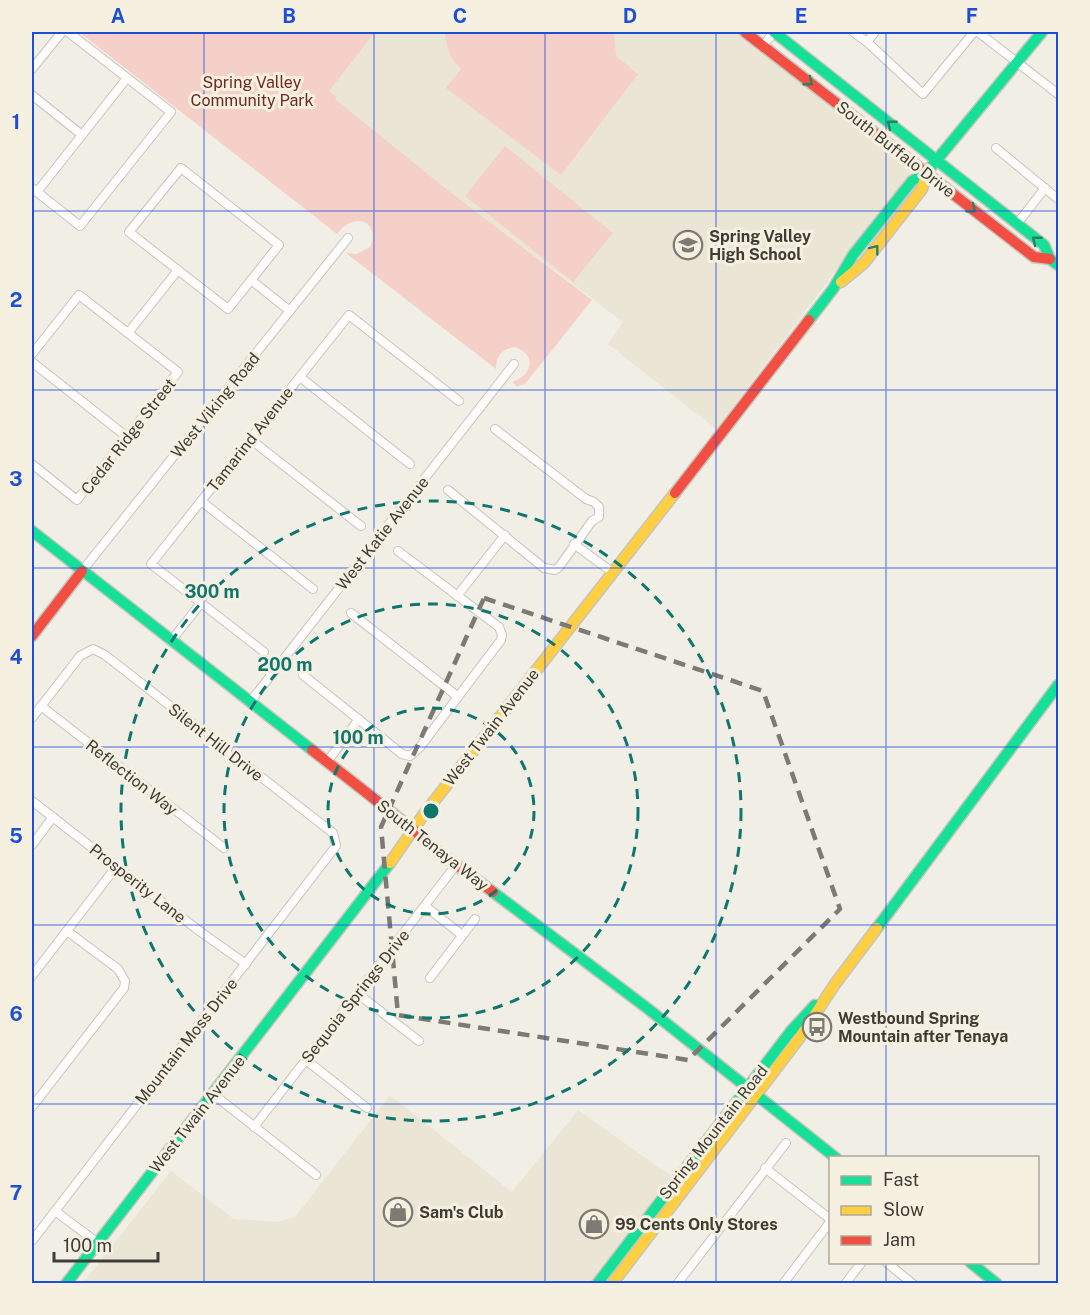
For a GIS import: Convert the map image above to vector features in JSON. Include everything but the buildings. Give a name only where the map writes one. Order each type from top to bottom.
[{"type":"street","points":[[32,69],[62,32]]},
{"type":"street","points":[[68,32],[171,112],[80,226],[34,190],[127,78]]},
{"type":"street","name":"South Buffalo Drive","points":[[745,32],[1034,257],[1054,262]]},
{"type":"street","points":[[763,46],[774,32]]},
{"type":"street","name":"South Buffalo Drive","points":[[774,32],[1044,245],[1054,262]]},
{"type":"street","points":[[853,32],[923,94],[976,32],[1018,61],[1059,94]]},
{"type":"street","points":[[867,42],[875,32]]},
{"type":"street","name":"West Twain Avenue","points":[[66,1284],[213,1094],[424,814],[612,572],[833,289],[864,263],[922,189],[926,173],[1042,32]]},
{"type":"street","points":[[32,95],[82,135]]},
{"type":"street","points":[[996,148],[1059,199]]},
{"type":"street","points":[[181,168],[279,245],[228,309],[178,270],[129,232],[181,168]]},
{"type":"street","points":[[1017,224],[1045,188]]},
{"type":"street","name":"West Viking Road","points":[[82,571],[348,238]]},
{"type":"street","points":[[32,354],[79,295],[129,333],[178,270]]},
{"type":"street","points":[[251,280],[290,311]]},
{"type":"street","name":"Tamarind Avenue","points":[[201,603],[151,564],[349,315],[459,401]]},
{"type":"street","name":"Cedar Ridge Street","points":[[32,464],[77,500],[178,372],[129,333]]},
{"type":"street","points":[[32,362],[127,437]]},
{"type":"street","name":"West Katie Avenue","points":[[250,702],[514,364]]},
{"type":"street","points":[[300,377],[410,464]]},
{"type":"street","points":[[448,490],[544,568],[555,570],[592,521],[599,517],[599,507],[594,502],[586,499],[495,429]]},
{"type":"street","points":[[250,439],[361,526]]},
{"type":"street","points":[[201,501],[313,589]]},
{"type":"street","name":"South Tenaya Way","points":[[32,531],[429,844],[647,1008],[833,1156]]},
{"type":"street","points":[[457,596],[505,535]]},
{"type":"street","points":[[574,544],[612,572]]},
{"type":"street","points":[[303,675],[406,756],[414,754],[501,640],[502,635],[499,627],[398,551]]},
{"type":"street","points":[[32,636],[82,571]]},
{"type":"street","points":[[171,641],[201,603],[264,652]]},
{"type":"street","points":[[351,613],[457,696]]},
{"type":"street","name":"Silent Hill Drive","points":[[41,706],[80,656],[93,649],[105,655],[333,833],[335,840]]},
{"type":"street","name":"Spring Mountain Road","points":[[612,1284],[800,1037],[835,984],[1059,685]]},
{"type":"street","points":[[32,718],[41,706]]},
{"type":"street","name":"Reflection Way","points":[[41,706],[224,848]]},
{"type":"street","points":[[327,762],[360,719]]},
{"type":"street","name":"Prosperity Lane","points":[[32,801],[198,930],[246,964]]},
{"type":"street","points":[[32,845],[53,818]]},
{"type":"street","name":"Mountain Moss Drive","points":[[32,1241],[332,852],[336,846],[335,840]]},
{"type":"street","name":"Sequoia Springs Drive","points":[[254,1127],[456,865]]},
{"type":"street","points":[[32,976],[116,867]]},
{"type":"street","points":[[425,906],[462,935]]},
{"type":"street","points":[[430,978],[475,919]]},
{"type":"street","points":[[32,1107],[124,987],[124,981],[117,969],[67,931]]},
{"type":"street","name":"Spring Mountain Road","points":[[601,1283],[612,1274],[632,1246],[646,1218],[747,1087],[791,1031],[835,984]]},
{"type":"street","points":[[358,994],[419,1041]]},
{"type":"street","points":[[306,1060],[368,1108]]},
{"type":"street","points":[[213,1094],[316,1175]]},
{"type":"street","points":[[681,1282],[786,1143]]},
{"type":"street","points":[[765,1168],[829,1218]]},
{"type":"street","points":[[55,1211],[98,1243]]},
{"type":"street","points":[[783,1284],[829,1223]]},
{"type":"street","points":[[845,1284],[861,1264]]},
{"type":"street","points":[[887,1264],[913,1284]]},
{"type":"street","points":[[971,1264],[997,1284]]},
{"type":"highlighted area","points":[[484,598],[763,691],[840,909],[688,1060],[398,1015],[381,827]]},
{"type":"shaded area","name":"Spring Valley High School","points":[[296,32],[736,32],[913,169],[716,429],[608,344],[623,322],[449,191],[335,99],[336,97],[329,91]]},
{"type":"shaded area","points":[[390,1095],[512,1192],[578,1110],[671,1176],[590,1283],[83,1283],[171,1171],[234,1219],[278,1222],[296,1216]]},
{"type":"green space","name":"Spring Valley Community Park","points":[[79,32],[375,32],[329,91],[337,97],[335,99],[449,191],[592,300],[525,384],[517,386],[512,382],[524,375],[529,364],[529,359],[521,350],[514,347],[503,352],[498,357],[496,369],[346,253],[357,254],[370,247],[373,239],[372,232],[365,222],[352,222],[344,226],[337,234]]},
{"type":"green space","points":[[445,32],[614,32],[616,56],[638,74],[561,175],[446,88],[461,69],[449,52]]},
{"type":"green space","points":[[505,146],[613,233],[573,282],[465,196]]},
{"type":"traffic: fast","points":[[774,32],[1044,245],[1050,259],[1058,265]]},
{"type":"traffic: fast","points":[[809,320],[833,289],[853,255],[912,181],[926,173],[1042,32]]},
{"type":"traffic: fast","points":[[32,531],[312,750]]},
{"type":"traffic: fast","points":[[877,928],[1058,685]]},
{"type":"traffic: fast","points":[[66,1284],[390,863]]},
{"type":"traffic: fast","points":[[493,892],[647,1008],[833,1156]]},
{"type":"traffic: fast","points":[[597,1284],[791,1031],[815,1005]]},
{"type":"traffic: fast","points":[[972,1264],[997,1284]]},
{"type":"traffic: slow","points":[[841,282],[864,263],[922,189],[926,173]]},
{"type":"traffic: slow","points":[[390,863],[424,814],[675,493]]},
{"type":"traffic: slow","points":[[612,1284],[800,1037],[835,984],[877,928]]},
{"type":"traffic: jam","points":[[745,32],[1034,257],[1050,259]]},
{"type":"traffic: jam","points":[[675,493],[809,320]]},
{"type":"traffic: jam","points":[[32,636],[82,571]]},
{"type":"traffic: jam","points":[[312,750],[414,830],[428,844],[493,892]]},
{"type":"place","name":"Spring Valley High School","points":[[688,245]]},
{"type":"place","name":"Westbound Spring Mountain after Tenaya","points":[[817,1027]]},
{"type":"place","name":"Sam's Club","points":[[398,1212]]},
{"type":"place","name":"99 Cents Only Stores","points":[[594,1224]]}]
